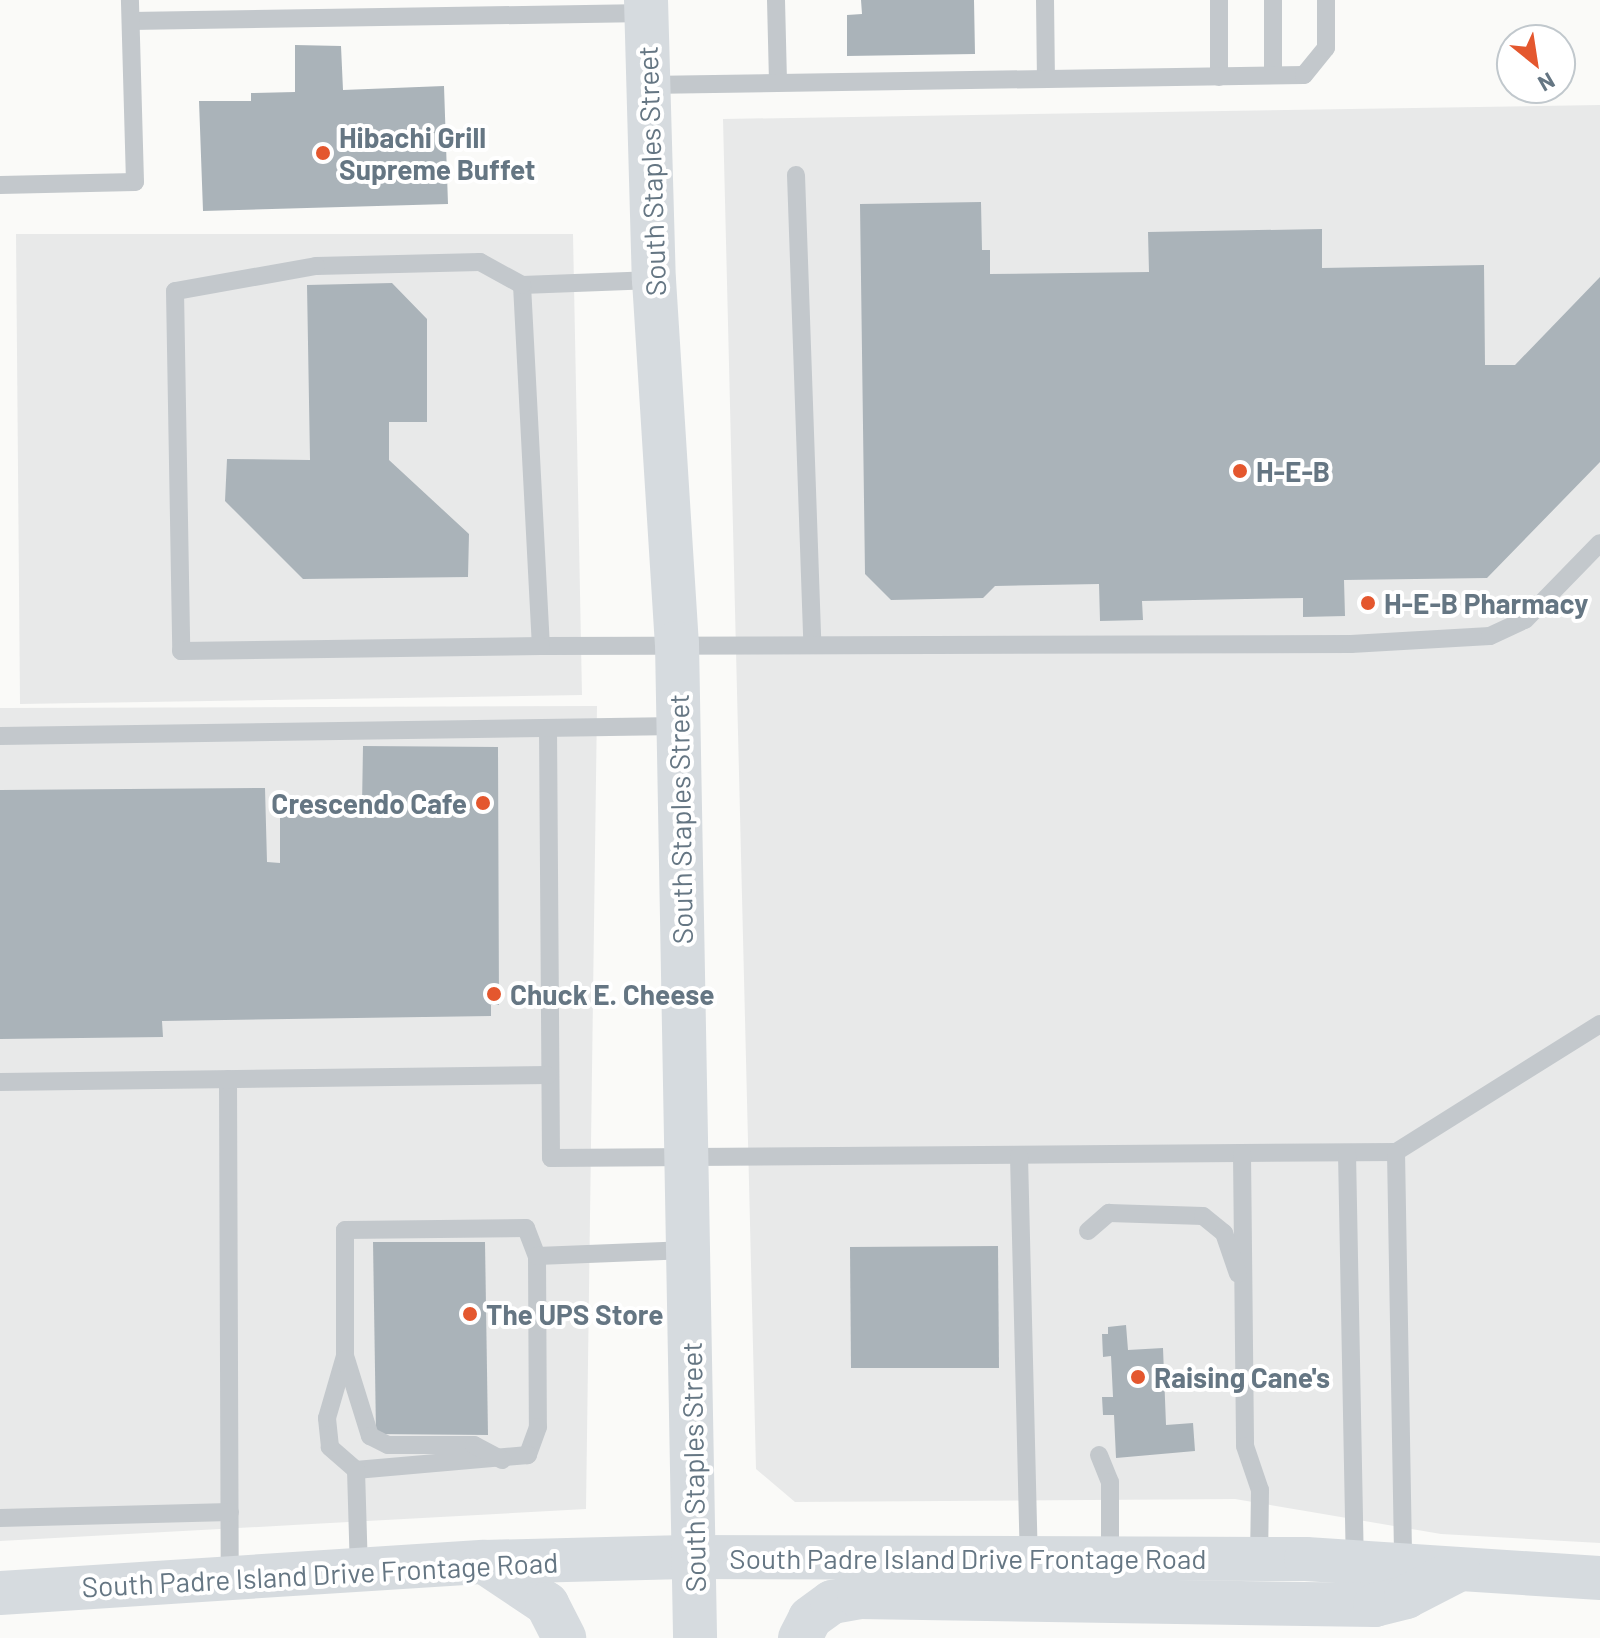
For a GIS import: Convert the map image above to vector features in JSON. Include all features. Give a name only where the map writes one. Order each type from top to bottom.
[{"type":"main road","name":"South Staples Street","points":[[647,6],[654,280],[677,643],[695,1638]]},
{"type":"main road","name":"South Padre Island Drive Frontage Road","points":[[0,1593],[484,1562],[695,1557],[1355,1561],[1600,1578]]},
{"type":"main road","points":[[484,1562],[547,1604],[564,1638]]},
{"type":"main road","points":[[800,1638],[810,1618],[832,1602],[859,1597],[1375,1605],[1406,1597],[1460,1569]]},
{"type":"lane","points":[[0,185],[135,182],[130,0]]},
{"type":"lane","points":[[776,0],[778,82]]},
{"type":"lane","points":[[1045,0],[1046,79]]},
{"type":"lane","points":[[1219,0],[1219,77]]},
{"type":"lane","points":[[1273,0],[1273,75]]},
{"type":"lane","points":[[647,85],[1304,75],[1326,48],[1326,0]]},
{"type":"lane","points":[[131,21],[647,6]]},
{"type":"lane","points":[[796,175],[812,643]]},
{"type":"lane","points":[[654,280],[522,285],[480,262],[466,262],[316,266],[175,291],[181,651],[677,643],[1351,644],[1490,636],[1525,620],[1600,543]]},
{"type":"lane","points":[[522,285],[541,646]]},
{"type":"lane","points":[[0,736],[678,726]]},
{"type":"lane","points":[[548,728],[548,1075],[551,1158],[687,1160],[1396,1152],[1600,1024]]},
{"type":"lane","points":[[0,1082],[548,1075]]},
{"type":"lane","points":[[228,1079],[230,1578]]},
{"type":"lane","points":[[1396,1152],[1403,1565]]},
{"type":"lane","points":[[1347,1153],[1355,1561]]},
{"type":"lane","points":[[1242,1154],[1245,1446],[1260,1490],[1259,1559]]},
{"type":"lane","points":[[1019,1156],[1029,1557]]},
{"type":"lane","points":[[1088,1231],[1109,1213],[1203,1216],[1224,1233],[1243,1292]]},
{"type":"lane","points":[[526,1228],[537,1256],[538,1427],[528,1455],[503,1461],[356,1470],[330,1447],[327,1418],[345,1356],[345,1230],[526,1228]]},
{"type":"lane","points":[[537,1256],[689,1250]]},
{"type":"lane","points":[[345,1356],[370,1436],[388,1445],[474,1445],[503,1461]]},
{"type":"lane","points":[[1099,1455],[1110,1482],[1110,1558]]},
{"type":"lane","points":[[356,1470],[359,1570]]},
{"type":"lane","points":[[0,1518],[230,1512]]},
{"type":"shaded area","points":[[1600,105],[1600,1543],[1441,1534],[1235,1499],[795,1502],[756,1469],[723,119]]},
{"type":"shaded area","points":[[16,234],[573,234],[582,695],[20,704]]},
{"type":"shaded area","points":[[597,706],[586,1509],[0,1541],[0,708]]},
{"type":"building","points":[[861,0],[974,0],[975,54],[847,56],[847,15],[862,14]]},
{"type":"building","name":"Hibachi Grill Supreme Buffet","points":[[295,45],[341,46],[343,90],[444,86],[448,204],[203,211],[199,101],[251,101],[251,93],[295,92]]},
{"type":"building","name":"H-E-B","points":[[981,202],[982,250],[990,250],[990,274],[1149,272],[1148,232],[1322,229],[1322,268],[1484,265],[1485,365],[1515,365],[1600,277],[1600,462],[1487,578],[1344,580],[1345,616],[1303,617],[1303,598],[1142,601],[1143,620],[1100,621],[1099,584],[995,586],[983,598],[891,600],[865,574],[860,204]]},
{"type":"building","points":[[392,283],[427,319],[427,422],[389,422],[389,460],[469,534],[468,577],[303,579],[225,501],[227,459],[310,460],[307,285]]},
{"type":"building","points":[[363,746],[498,747],[499,1005],[491,1005],[491,1016],[162,1021],[163,1037],[0,1039],[0,790],[265,788],[267,862],[280,863],[280,805],[362,806]]},
{"type":"building","points":[[373,1242],[485,1242],[488,1435],[376,1434]]},
{"type":"building","points":[[998,1246],[999,1368],[851,1368],[850,1247]]},
{"type":"building","name":"Raising Cane's","points":[[1126,1325],[1128,1350],[1163,1348],[1166,1425],[1193,1423],[1195,1451],[1116,1458],[1114,1415],[1103,1415],[1102,1397],[1113,1397],[1111,1356],[1103,1357],[1102,1334],[1108,1334],[1108,1327]]},
{"type":"place","name":"Hibachi Grill Supreme Buffet","points":[[323,153]]},
{"type":"place","name":"H-E-B","points":[[1240,471]]},
{"type":"place","name":"H-E-B Pharmacy","points":[[1368,603]]},
{"type":"place","name":"Crescendo Cafe","points":[[483,803]]},
{"type":"place","name":"Chuck E. Cheese","points":[[494,994]]},
{"type":"place","name":"The UPS Store","points":[[470,1314]]},
{"type":"place","name":"Raising Cane's","points":[[1138,1377]]}]
